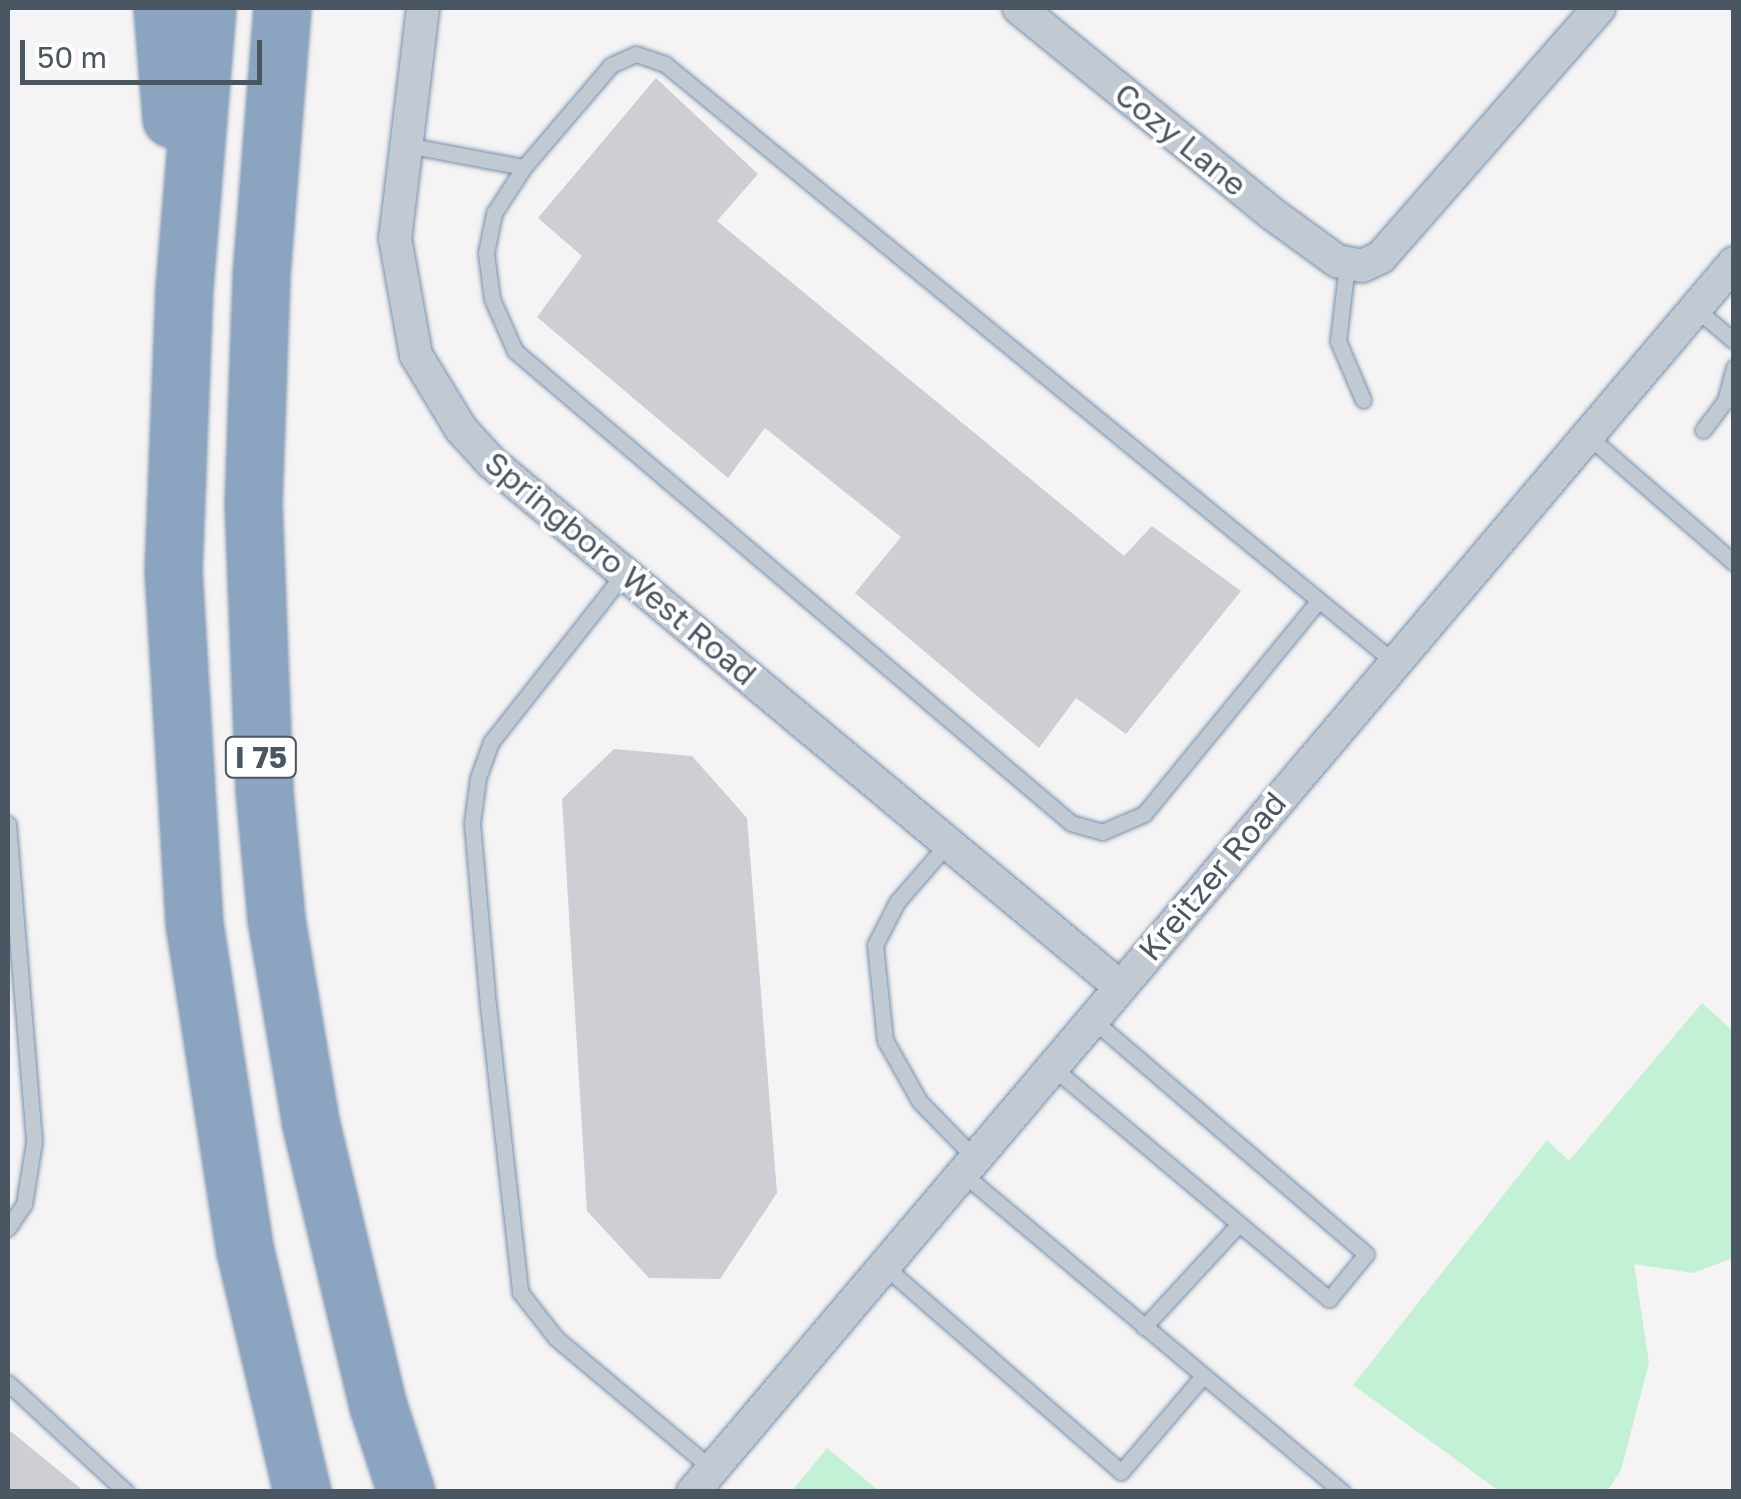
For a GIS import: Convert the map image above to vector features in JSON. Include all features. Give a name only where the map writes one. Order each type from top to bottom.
[{"type":"highway","points":[[162,8],[184,286]]},
{"type":"highway","name":"I 75","points":[[207,8],[184,286],[173,570],[194,923],[245,1251],[302,1492]]},
{"type":"highway","name":"I 75","points":[[282,8],[261,276],[252,502],[264,792],[276,920],[310,1121],[378,1406],[406,1492]]},
{"type":"street","name":"Springboro West Road","points":[[423,8],[395,238],[416,355],[435,392],[491,462],[950,840],[1119,986]]},
{"type":"street","name":"Cozy Lane","points":[[1019,8],[1271,213],[1347,265]]},
{"type":"street","points":[[1347,265],[1381,257],[1598,8]]},
{"type":"street","name":"Kreitzer Road","points":[[702,1480],[1734,263]]},
{"type":"lane","points":[[1320,600],[1144,814],[1102,832],[1071,822],[515,351],[492,299],[486,253],[494,213],[524,167],[611,65],[636,54],[665,64],[1320,600],[1394,662]]},
{"type":"lane","points":[[406,145],[524,167]]},
{"type":"lane","points":[[1347,265],[1338,341],[1363,400]]},
{"type":"lane","points":[[1696,308],[1734,342]]},
{"type":"lane","points":[[1703,430],[1725,401],[1734,367]]},
{"type":"lane","points":[[1587,435],[1734,562]]},
{"type":"lane","points":[[626,571],[491,742],[478,778],[472,822],[520,1292],[556,1338],[702,1480]]},
{"type":"lane","points":[[8,824],[34,1142],[24,1204],[8,1228]]},
{"type":"lane","points":[[950,840],[897,902],[875,946],[885,1040],[920,1102],[968,1164],[1144,1327],[1342,1492]]},
{"type":"lane","points":[[1051,1066],[1329,1299],[1366,1254],[1091,1018]]},
{"type":"lane","points":[[1144,1327],[1240,1224]]},
{"type":"lane","points":[[883,1265],[1122,1472],[1202,1377]]},
{"type":"lane","points":[[8,1383],[126,1492]]},
{"type":"green space","points":[[1702,1003],[1733,1031],[1733,1258],[1693,1273],[1634,1264],[1649,1363],[1621,1470],[1607,1491],[1499,1491],[1353,1385],[1547,1140],[1569,1161]]},
{"type":"green space","points":[[827,1448],[879,1491],[792,1491]]},
{"type":"building","points":[[656,78],[758,174],[717,221],[1124,556],[1152,526],[1241,591],[1126,734],[1076,698],[1039,748],[855,593],[901,537],[765,428],[728,478],[537,317],[582,256],[538,218]]},
{"type":"building","points":[[614,749],[692,756],[747,818],[777,1193],[720,1279],[649,1278],[587,1211],[562,799]]},
{"type":"building","points":[[8,1429],[85,1492],[8,1492]]}]
